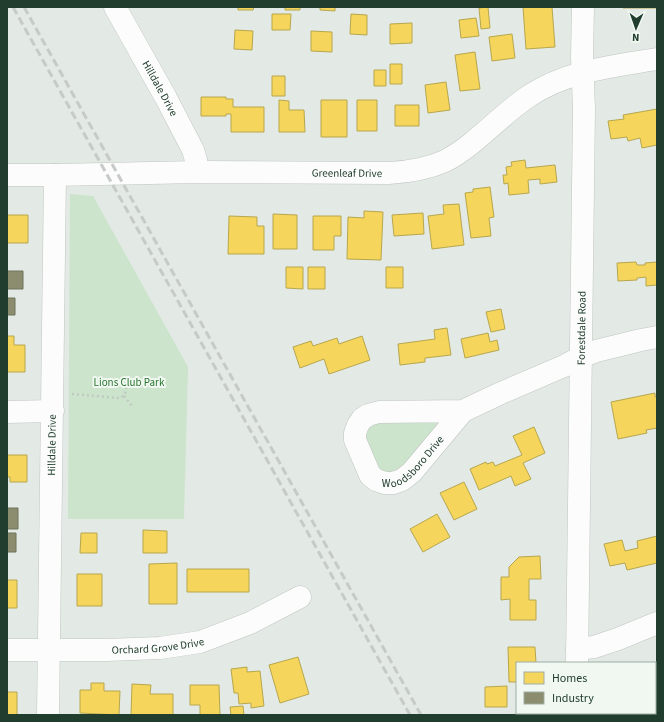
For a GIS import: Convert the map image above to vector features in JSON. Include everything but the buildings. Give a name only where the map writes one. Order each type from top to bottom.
[{"type":"street","name":"Hilldale Drive","points":[[115,7],[193,150],[198,172]]},
{"type":"street","name":"Forestdale Road","points":[[577,656],[584,109],[582,74],[583,7]]},
{"type":"street","name":"Greenleaf Drive","points":[[7,174],[55,175],[198,172],[408,172],[427,168],[445,161],[461,151],[507,112],[529,96],[548,85],[604,68],[657,59]]},
{"type":"street","name":"Hilldale Drive","points":[[48,715],[55,175]]},
{"type":"street","name":"Woodsboro Drive","points":[[463,411],[412,472],[402,480],[393,483],[385,483],[376,480],[370,475],[355,440],[355,433],[358,425],[362,419],[368,415],[379,412],[463,411],[596,351],[657,337]]},
{"type":"street","points":[[7,412],[52,411]]},
{"type":"street","name":"Orchard Grove Drive","points":[[7,650],[106,650],[160,648],[200,642],[250,623],[300,597]]},
{"type":"street","points":[[577,656],[594,647],[657,623]]},
{"type":"path","points":[[124,396],[126,391],[126,376]]},
{"type":"path","points":[[69,394],[118,398],[124,396]]},
{"type":"path","points":[[124,396],[132,406]]},
{"type":"green space","name":"Lions Club Park","points":[[70,194],[93,196],[188,367],[184,519],[68,519]]},
{"type":"green space","points":[[442,421],[397,475],[380,471],[365,442],[365,431],[372,423]]},
{"type":"railway","points":[[13,7],[410,715]]},
{"type":"railway","points":[[24,7],[421,715]]}]
